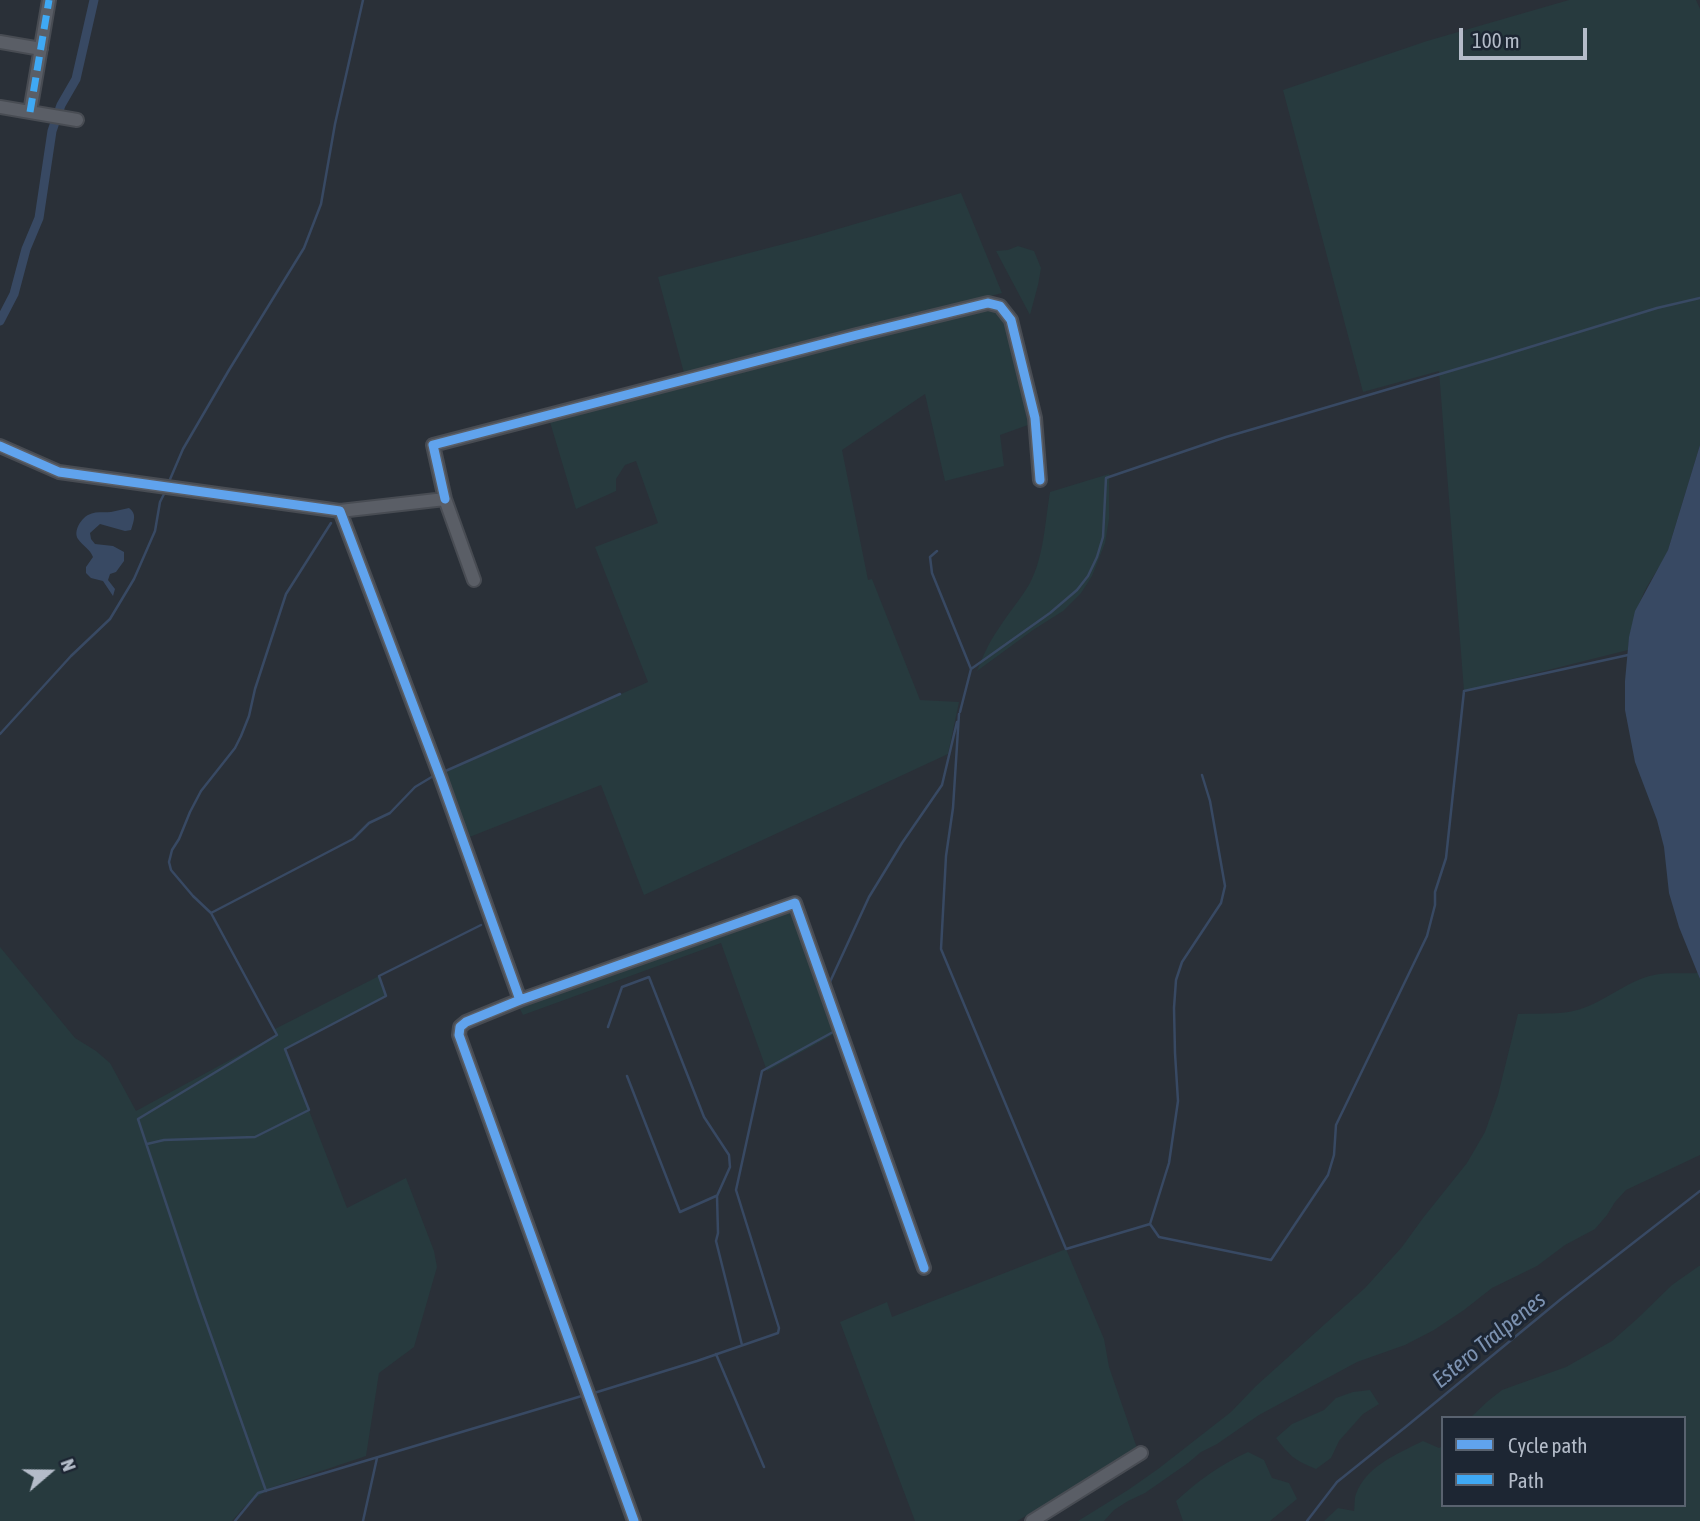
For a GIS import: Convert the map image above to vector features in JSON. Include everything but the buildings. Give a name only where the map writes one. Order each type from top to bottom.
[{"type":"street","points":[[30,112],[49,0]]},
{"type":"street","points":[[0,42],[41,49]]},
{"type":"street","points":[[0,107],[77,120]]},
{"type":"street","points":[[474,580],[445,499],[433,445],[988,303],[1000,306],[1011,320],[1035,418],[1040,480]]},
{"type":"street","points":[[0,446],[60,472],[340,512],[445,499]]},
{"type":"street","points":[[340,512],[441,779],[520,1000]]},
{"type":"street","points":[[634,1521],[459,1035],[460,1027],[520,1000],[795,903],[925,1268]]},
{"type":"street","points":[[1032,1521],[1141,1453]]},
{"type":"green space","points":[[1569,0],[1696,0],[1700,9],[1700,445],[1668,550],[1638,607],[1628,650],[1464,691],[1439,371],[1363,392],[1283,90],[1427,41]]},
{"type":"green space","points":[[961,193],[1002,293],[850,334],[684,373],[658,277],[814,236]]},
{"type":"green space","points":[[1018,246],[1034,251],[1041,268],[1030,315],[996,251]]},
{"type":"green space","points":[[987,307],[997,310],[1010,327],[1028,425],[1000,435],[1004,466],[945,481],[925,394],[842,450],[868,580],[872,579],[920,700],[959,702],[948,754],[644,895],[601,785],[467,838],[444,773],[648,682],[595,547],[658,523],[636,461],[625,465],[616,479],[616,491],[576,509],[550,422]]},
{"type":"green space","points":[[1109,474],[1109,519],[1105,543],[1092,576],[1081,593],[1063,611],[977,671],[992,639],[1035,573],[1050,492]]},
{"type":"green space","points":[[794,909],[836,1033],[767,1071],[721,943],[523,1015],[518,1005]]},
{"type":"green space","points":[[0,947],[75,1038],[110,1063],[136,1111],[276,1035],[273,1030],[379,976],[386,996],[285,1049],[347,1208],[406,1178],[434,1251],[437,1267],[414,1347],[379,1373],[366,1456],[270,1488],[244,1507],[232,1521],[0,1521]]},
{"type":"green space","points":[[1698,973],[1700,1155],[1626,1190],[1595,1229],[1565,1245],[1537,1266],[1492,1288],[1434,1330],[1405,1345],[1357,1362],[1259,1415],[1201,1452],[1145,1493],[1114,1510],[1104,1521],[1078,1521],[1158,1469],[1231,1412],[1256,1386],[1365,1288],[1402,1247],[1467,1163],[1485,1132],[1498,1095],[1518,1014],[1573,1011],[1594,1004],[1643,978]]},
{"type":"green space","points":[[1066,1249],[1104,1339],[1109,1367],[1138,1451],[1017,1521],[915,1521],[840,1322],[887,1302],[892,1317]]},
{"type":"green space","points":[[1700,1266],[1700,1521],[1324,1521],[1338,1508],[1354,1511],[1356,1494],[1367,1476],[1384,1462],[1423,1441],[1441,1447],[1441,1507],[1686,1507],[1686,1416],[1472,1416],[1502,1390],[1566,1367],[1612,1341],[1672,1285]]},
{"type":"green space","points":[[1370,1390],[1379,1404],[1363,1414],[1339,1441],[1331,1458],[1316,1469],[1293,1457],[1276,1438],[1292,1424],[1324,1410],[1336,1398]]},
{"type":"green space","points":[[1248,1452],[1264,1460],[1272,1478],[1289,1483],[1297,1499],[1270,1521],[1183,1521],[1176,1501],[1210,1474]]},
{"type":"water","points":[[1700,445],[1700,979],[1679,927],[1669,893],[1664,847],[1657,820],[1635,762],[1625,710],[1625,681],[1629,637],[1635,611],[1668,550]]},
{"type":"water","points":[[129,508],[134,515],[131,530],[125,531],[100,524],[90,533],[95,544],[113,546],[124,552],[124,561],[116,572],[110,574],[108,580],[115,589],[113,596],[103,581],[91,578],[86,573],[86,567],[93,557],[78,539],[76,532],[80,522],[88,515]]},
{"type":"waterway","points":[[0,321],[14,294],[26,249],[39,218],[52,131],[61,105],[76,79],[94,0]]},
{"type":"waterway","points":[[168,484],[183,449],[304,248],[321,204],[335,124],[363,0]]},
{"type":"waterway","points":[[960,712],[971,669],[1050,613],[1077,590],[1088,576],[1103,537],[1106,478],[1226,437],[1657,308],[1700,298]]},
{"type":"waterway","points":[[0,734],[71,656],[110,619],[134,579],[155,531],[160,502],[166,490]]},
{"type":"waterway","points":[[211,913],[171,870],[169,862],[172,850],[201,791],[235,748],[241,736],[286,594],[331,523]]},
{"type":"waterway","points":[[937,551],[930,557],[932,573],[971,669]]},
{"type":"waterway","points":[[959,714],[953,808],[946,856],[941,949],[1066,1249],[1150,1224],[1159,1237],[1271,1260],[1328,1175],[1334,1155],[1336,1125],[1427,936],[1435,905],[1435,892],[1446,858],[1464,691],[1628,655]]},
{"type":"waterway","points":[[441,773],[620,694]]},
{"type":"waterway","points":[[829,984],[869,897],[942,785],[957,722]]},
{"type":"waterway","points":[[266,1491],[138,1119],[277,1035],[211,913],[353,839],[369,823],[390,813],[415,787],[435,775]]},
{"type":"waterway","points":[[1150,1224],[1169,1163],[1178,1101],[1174,1008],[1176,980],[1182,962],[1221,903],[1225,886],[1210,801],[1202,775]]},
{"type":"waterway","points":[[147,1144],[164,1140],[255,1137],[309,1110],[285,1049],[386,996],[379,976],[481,925]]},
{"type":"waterway","points":[[608,1027],[622,987],[649,977],[704,1117],[729,1155],[730,1167],[717,1196],[716,1241],[742,1345]]},
{"type":"waterway","points":[[594,1393],[778,1333],[779,1328],[736,1190],[762,1071],[833,1032]]},
{"type":"waterway","points":[[627,1076],[680,1212],[716,1196]]},
{"type":"waterway","name":"Estero Tralpenes","points":[[1307,1521],[1337,1482],[1561,1299],[1700,1191]]},
{"type":"waterway","points":[[716,1354],[764,1467]]},
{"type":"waterway","points":[[235,1521],[258,1493],[585,1395]]},
{"type":"waterway","points":[[363,1521],[377,1458]]},
{"type":"marked path","points":[[30,112],[49,0]]},
{"type":"cycle path","points":[[445,499],[433,445],[988,303],[1000,306],[1011,320],[1035,418],[1040,480]]},
{"type":"cycle path","points":[[0,446],[59,472],[340,511],[441,779],[520,1000],[795,903],[924,1268]]},
{"type":"cycle path","points":[[520,1000],[466,1022],[460,1027],[459,1035],[634,1521]]}]
